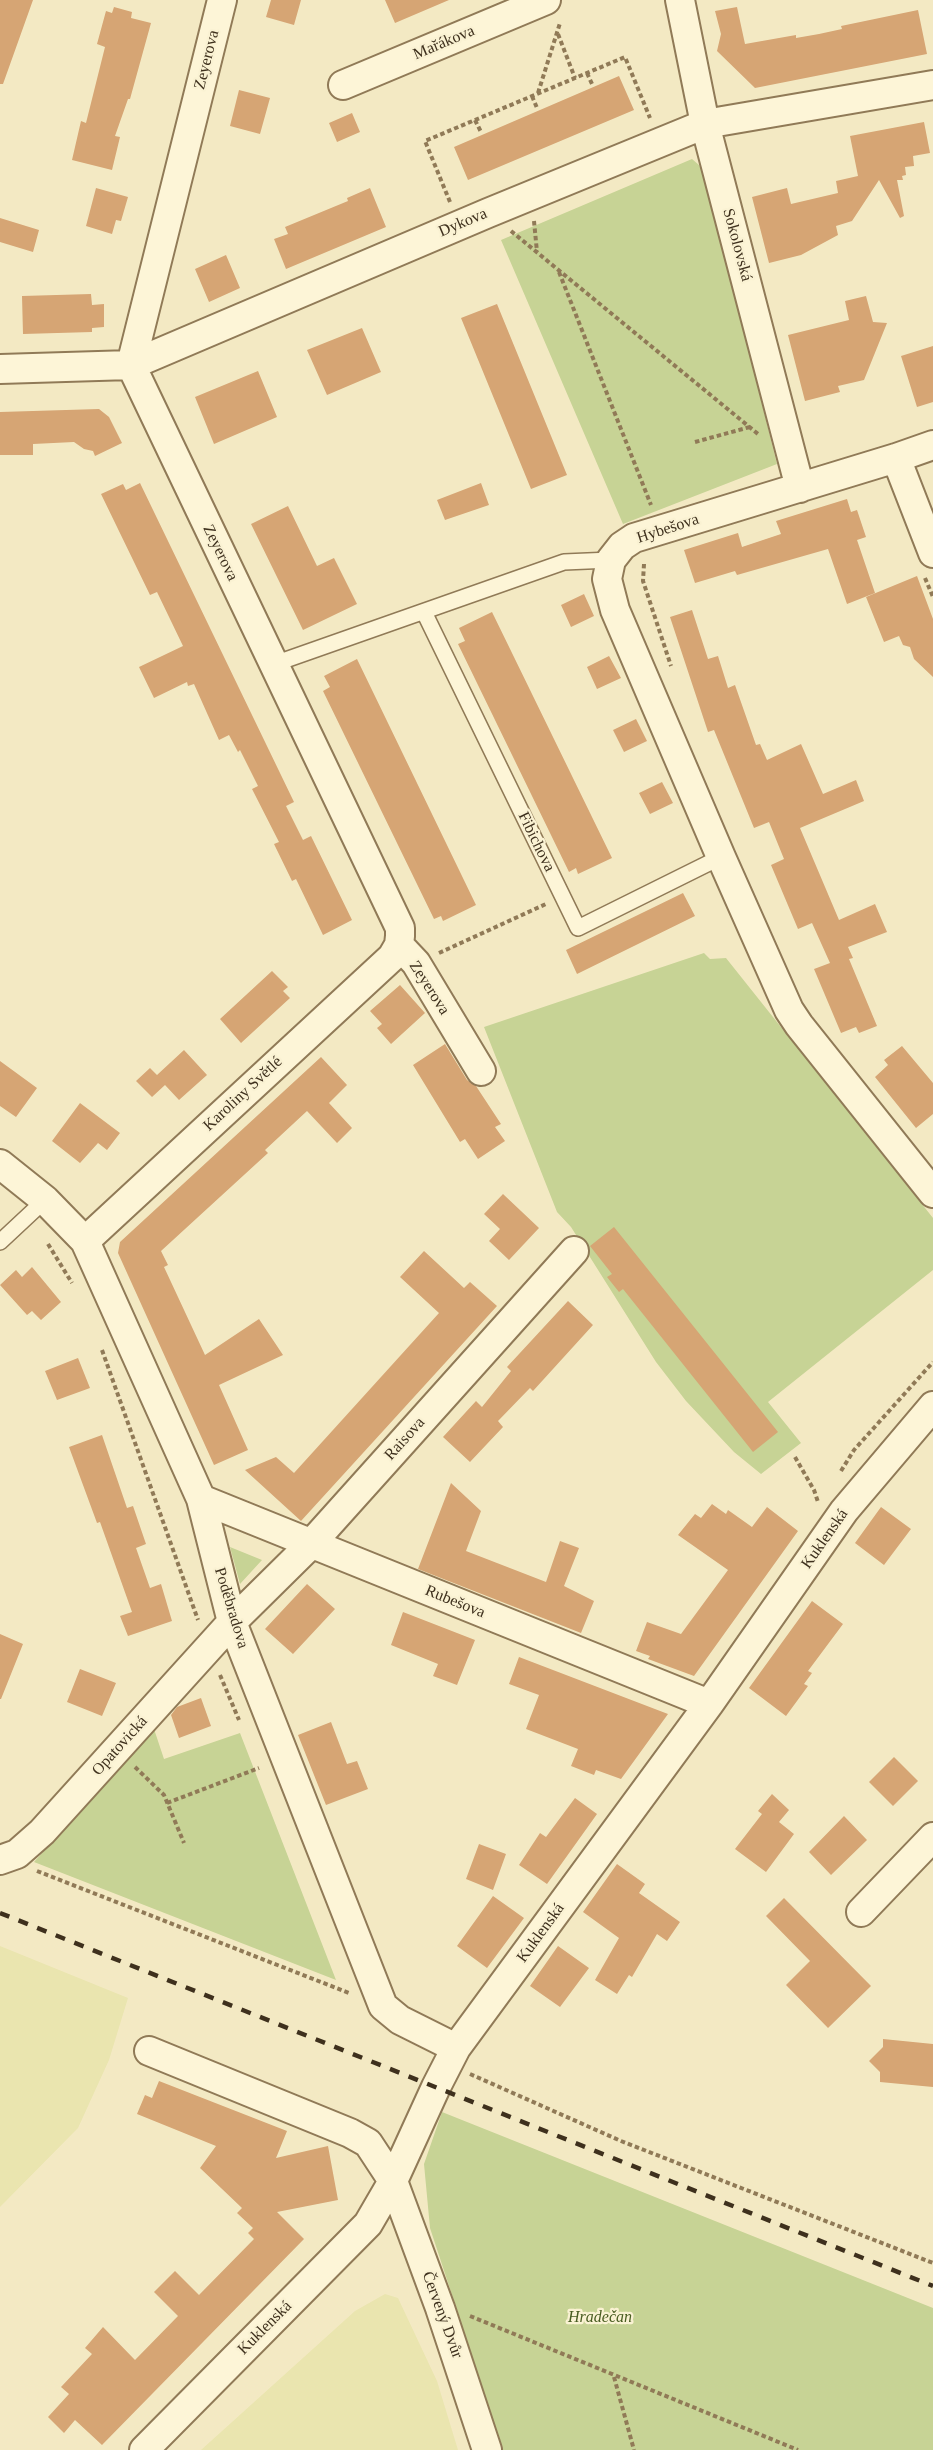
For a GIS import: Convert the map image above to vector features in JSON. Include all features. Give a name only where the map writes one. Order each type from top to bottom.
[{"type":"street","name":"Zeyerova","points":[[222,0],[131,365],[400,928],[407,954],[481,1071]]},
{"type":"street","name":"Sokolovská","points":[[680,0],[705,124],[800,488]]},
{"type":"street","name":"Mařákova","points":[[343,85],[554,8]]},
{"type":"street","name":"Dykova","points":[[0,369],[131,365],[477,217],[705,124],[933,85]]},
{"type":"street","name":"Hybešova","points":[[611,560],[622,546],[634,538],[933,445]]},
{"type":"street","points":[[896,458],[929,565]]},
{"type":"street","points":[[611,560],[607,579],[615,610],[789,1010],[798,1025],[933,1193]]},
{"type":"street","name":"Karoliny Světlé","points":[[85,1241],[392,957],[407,954]]},
{"type":"street","name":"Poděbradova","points":[[0,1164],[35,1209],[85,1241],[201,1499],[232,1622],[383,2006]]},
{"type":"street","name":"Raisova","points":[[232,1622],[310,1545],[573,1251]]},
{"type":"street","name":"Kuklenská","points":[[144,2450],[368,2224],[393,2181],[452,2056],[709,1704],[844,1511],[933,1406]]},
{"type":"street","name":"Rubešova","points":[[201,1499],[310,1545],[709,1704]]},
{"type":"street","name":"Opatovická","points":[[3,1860],[17,1854],[42,1832],[232,1622]]},
{"type":"street","points":[[861,1912],[933,1837]]},
{"type":"street","points":[[383,2006],[452,2056]]},
{"type":"street","points":[[149,2051],[350,2133],[368,2143],[393,2181]]},
{"type":"street","name":"Červený Dvůr","points":[[393,2181],[440,2308],[487,2450]]},
{"type":"lane","points":[[274,664],[564,562],[611,560]]},
{"type":"lane","name":"Fibichova","points":[[424,612],[578,928],[721,857]]},
{"type":"lane","points":[[0,1242],[35,1209]]},
{"type":"path","points":[[554,8],[557,33],[575,78]]},
{"type":"path","points":[[538,94],[557,33]]},
{"type":"path","points":[[451,204],[424,141],[625,57],[651,119]]},
{"type":"path","points":[[587,73],[592,84]]},
{"type":"path","points":[[532,96],[537,108]]},
{"type":"path","points":[[475,120],[481,132]]},
{"type":"path","points":[[534,219],[537,253]]},
{"type":"path","points":[[513,233],[764,438]]},
{"type":"path","points":[[559,272],[652,508]]},
{"type":"path","points":[[695,442],[751,427]]},
{"type":"path","points":[[648,558],[643,565],[643,581],[672,670]]},
{"type":"path","points":[[929,565],[933,597]]},
{"type":"path","points":[[407,954],[563,896]]},
{"type":"path","points":[[35,1209],[39,1230],[75,1287]]},
{"type":"path","points":[[99,1340],[209,1648],[241,1724]]},
{"type":"path","points":[[795,1457],[814,1490],[819,1511]]},
{"type":"path","points":[[117,1749],[164,1796],[183,1843]]},
{"type":"path","points":[[166,1803],[260,1768],[255,1757]]},
{"type":"path","points":[[3,1860],[383,2006]]},
{"type":"path","points":[[342,1980],[346,1992]]},
{"type":"path","points":[[452,2056],[621,2141],[933,2263]]},
{"type":"path","points":[[440,2308],[469,2316],[798,2450]]},
{"type":"path","points":[[614,2377],[634,2450]]},
{"type":"shaded area","points":[[0,1946],[128,1998],[109,2060],[78,2128],[0,2207]]},
{"type":"shaded area","points":[[385,2294],[398,2298],[437,2381],[458,2450],[201,2450],[355,2311]]},
{"type":"green space","points":[[692,159],[699,165],[705,176],[777,464],[623,524],[501,240]]},
{"type":"green space","points":[[704,953],[710,959],[726,958],[933,1218],[933,1270],[768,1402],[801,1443],[761,1474],[734,1452],[686,1401],[656,1362],[571,1227],[557,1212],[484,1027]]},
{"type":"green space","points":[[230,1547],[262,1560],[240,1584]]},
{"type":"green space","points":[[154,1729],[164,1759],[240,1733],[336,1980],[34,1862]]},
{"type":"green space","name":"Hradečan","points":[[442,2112],[933,2308],[933,2450],[503,2450],[430,2228],[424,2164]]},
{"type":"building","points":[[0,0],[33,0],[3,84],[0,84]]},
{"type":"building","points":[[271,0],[301,0],[294,25],[266,17]]},
{"type":"building","points":[[385,0],[449,0],[395,23]]},
{"type":"building","points":[[114,7],[132,12],[131,18],[151,23],[130,99],[128,99],[115,136],[120,137],[112,170],[72,160],[81,121],[86,123],[105,47],[97,44],[106,11],[112,13]]},
{"type":"building","points":[[737,7],[745,44],[796,35],[796,38],[819,34],[842,29],[841,26],[918,10],[927,54],[755,88],[717,51],[721,34],[715,11]]},
{"type":"building","points":[[619,76],[634,110],[468,180],[454,147]]},
{"type":"building","points":[[239,90],[270,98],[260,134],[230,126]]},
{"type":"building","points":[[352,113],[360,132],[337,142],[329,123]]},
{"type":"building","points":[[924,122],[930,153],[913,156],[914,166],[905,167],[906,175],[902,176],[903,180],[897,180],[904,216],[900,218],[879,180],[852,221],[836,226],[838,235],[801,255],[769,263],[752,197],[787,188],[791,204],[838,193],[836,181],[858,176],[850,136]]},
{"type":"building","points":[[96,188],[128,197],[121,221],[116,220],[112,234],[86,226]]},
{"type":"building","points":[[370,188],[386,227],[286,269],[274,239],[288,234],[285,227],[348,201],[347,198]]},
{"type":"building","points":[[0,218],[39,230],[33,252],[0,242]]},
{"type":"building","points":[[226,255],[240,288],[209,302],[195,269]]},
{"type":"building","points":[[91,294],[92,305],[104,304],[104,327],[92,328],[92,332],[23,334],[22,296]]},
{"type":"building","points":[[866,296],[873,322],[887,323],[864,380],[838,386],[840,392],[805,401],[788,335],[849,320],[845,301]]},
{"type":"building","points":[[497,304],[567,475],[531,489],[461,318]]},
{"type":"building","points":[[362,328],[381,372],[327,395],[307,350]]},
{"type":"building","points":[[933,346],[933,402],[917,407],[901,356]]},
{"type":"building","points":[[258,371],[277,417],[214,444],[195,397]]},
{"type":"building","points":[[99,409],[109,417],[122,443],[95,456],[93,451],[84,449],[74,442],[33,444],[33,455],[0,455],[0,412]]},
{"type":"building","points":[[140,483],[294,802],[286,806],[303,840],[311,836],[352,920],[323,935],[296,879],[292,881],[274,844],[279,842],[252,789],[258,786],[240,750],[238,752],[229,735],[219,740],[194,684],[188,686],[187,682],[154,698],[139,667],[183,646],[157,592],[150,595],[101,494],[123,484],[126,490]]},
{"type":"building","points":[[481,483],[489,505],[445,520],[437,500]]},
{"type":"building","points":[[847,499],[851,512],[857,510],[866,537],[857,540],[875,593],[847,604],[828,549],[737,575],[735,571],[695,583],[684,550],[738,533],[742,547],[781,534],[776,521]]},
{"type":"building","points":[[288,506],[317,566],[334,558],[357,604],[303,630],[251,524]]},
{"type":"building","points":[[917,576],[933,619],[933,677],[914,659],[910,647],[903,645],[899,636],[884,642],[866,597]]},
{"type":"building","points":[[584,594],[594,616],[571,627],[561,605]]},
{"type":"building","points":[[692,610],[708,659],[718,656],[728,688],[735,685],[756,745],[760,744],[767,760],[801,744],[823,794],[856,780],[864,801],[800,828],[839,920],[875,904],[887,932],[848,947],[853,958],[849,959],[877,1026],[859,1033],[856,1027],[841,1033],[814,969],[830,963],[812,923],[798,929],[771,865],[784,859],[769,822],[754,828],[714,730],[708,732],[670,617]]},
{"type":"building","points":[[492,612],[612,858],[578,874],[576,868],[569,872],[458,644],[465,641],[459,628]]},
{"type":"building","points":[[609,656],[621,678],[597,689],[587,667]]},
{"type":"building","points":[[357,659],[476,905],[443,921],[441,916],[434,919],[323,691],[330,687],[324,676]]},
{"type":"building","points":[[636,719],[647,741],[624,752],[613,730]]},
{"type":"building","points":[[662,782],[673,803],[650,814],[639,793]]},
{"type":"building","points":[[683,893],[695,916],[577,974],[566,950]]},
{"type":"building","points":[[272,971],[288,987],[283,991],[290,998],[241,1043],[220,1019]]},
{"type":"building","points":[[400,985],[425,1013],[391,1044],[377,1028],[382,1024],[370,1011]]},
{"type":"building","points":[[445,1044],[467,1080],[476,1086],[501,1124],[495,1127],[505,1141],[478,1159],[465,1139],[460,1142],[413,1065]]},
{"type":"building","points":[[902,1046],[933,1083],[933,1114],[916,1128],[875,1077],[888,1065],[884,1060]]},
{"type":"building","points":[[184,1050],[207,1075],[179,1100],[165,1085],[152,1097],[136,1081],[150,1068],[157,1075]]},
{"type":"building","points":[[321,1057],[347,1085],[329,1103],[352,1128],[337,1143],[307,1111],[265,1150],[268,1153],[161,1251],[168,1265],[164,1267],[205,1355],[259,1319],[283,1355],[219,1385],[248,1450],[214,1465],[118,1253],[120,1242]]},
{"type":"building","points":[[0,1061],[37,1088],[16,1117],[0,1106]]},
{"type":"building","points":[[80,1103],[120,1133],[107,1150],[98,1143],[80,1163],[52,1141]]},
{"type":"building","points":[[503,1194],[539,1228],[509,1260],[489,1241],[500,1229],[484,1214]]},
{"type":"building","points":[[614,1227],[778,1432],[753,1452],[623,1289],[619,1292],[607,1277],[612,1274],[590,1246]]},
{"type":"building","points":[[424,1251],[464,1288],[470,1282],[497,1306],[301,1521],[245,1470],[276,1457],[294,1473],[439,1313],[400,1277]]},
{"type":"building","points":[[32,1267],[61,1302],[41,1320],[32,1311],[27,1315],[0,1285],[16,1270],[22,1277]]},
{"type":"building","points":[[568,1301],[593,1325],[533,1391],[530,1388],[498,1421],[503,1427],[470,1462],[443,1437],[476,1401],[482,1407],[511,1371],[507,1367]]},
{"type":"building","points":[[78,1358],[90,1388],[57,1400],[45,1371]]},
{"type":"building","points":[[102,1435],[127,1508],[133,1506],[146,1544],[136,1548],[150,1588],[161,1584],[172,1621],[128,1636],[120,1616],[132,1612],[100,1522],[97,1523],[69,1447]]},
{"type":"building","points":[[451,1483],[481,1511],[466,1551],[546,1582],[560,1541],[579,1548],[564,1586],[594,1601],[581,1633],[418,1569]]},
{"type":"building","points":[[712,1504],[726,1514],[728,1510],[752,1527],[767,1507],[798,1531],[694,1676],[648,1659],[650,1656],[636,1651],[647,1622],[681,1634],[728,1570],[678,1535],[695,1514],[701,1518]]},
{"type":"building","points":[[881,1507],[911,1529],[884,1565],[855,1543]]},
{"type":"building","points":[[307,1584],[335,1609],[293,1654],[265,1629]]},
{"type":"building","points":[[812,1601],[843,1624],[808,1671],[812,1673],[804,1684],[808,1686],[786,1716],[749,1688]]},
{"type":"building","points":[[403,1612],[475,1640],[457,1685],[433,1676],[438,1664],[391,1645]]},
{"type":"building","points":[[0,1634],[23,1644],[1,1699],[0,1699]]},
{"type":"building","points":[[519,1657],[668,1714],[621,1779],[596,1770],[594,1775],[571,1766],[578,1749],[526,1729],[539,1695],[509,1684]]},
{"type":"building","points":[[80,1669],[116,1683],[102,1716],[67,1702]]},
{"type":"building","points":[[201,1698],[211,1726],[179,1738],[171,1715],[177,1707]]},
{"type":"building","points":[[331,1722],[347,1764],[357,1761],[368,1789],[326,1805],[298,1735]]},
{"type":"building","points":[[894,1757],[918,1781],[893,1806],[869,1782]]},
{"type":"building","points":[[772,1794],[789,1810],[779,1822],[794,1834],[766,1872],[735,1849],[762,1814],[758,1811]]},
{"type":"building","points":[[575,1798],[597,1814],[547,1884],[519,1865],[540,1833],[546,1837]]},
{"type":"building","points":[[844,1816],[867,1840],[831,1875],[809,1852]]},
{"type":"building","points":[[479,1844],[506,1854],[493,1890],[466,1879]]},
{"type":"building","points":[[617,1864],[645,1884],[639,1893],[680,1922],[667,1941],[657,1934],[632,1977],[629,1975],[617,1994],[595,1980],[619,1938],[583,1912]]},
{"type":"building","points":[[493,1896],[524,1918],[487,1968],[457,1946]]},
{"type":"building","points":[[784,1898],[871,1986],[828,2028],[786,1985],[810,1961],[766,1916]]},
{"type":"building","points":[[558,1946],[589,1968],[560,2007],[530,1986]]},
{"type":"building","points":[[883,2039],[933,2044],[933,2087],[880,2082],[880,2072],[869,2061],[883,2047]]},
{"type":"building","points":[[159,2081],[287,2131],[276,2158],[328,2146],[338,2200],[277,2212],[304,2239],[102,2445],[75,2420],[64,2433],[48,2417],[69,2394],[61,2387],[92,2354],[85,2348],[103,2327],[135,2360],[178,2316],[154,2292],[175,2271],[199,2295],[254,2239],[248,2233],[253,2228],[237,2213],[242,2208],[200,2168],[216,2146],[137,2114],[145,2095],[152,2098]]},
{"type":"railway","points":[[0,1913],[933,2286]]}]
